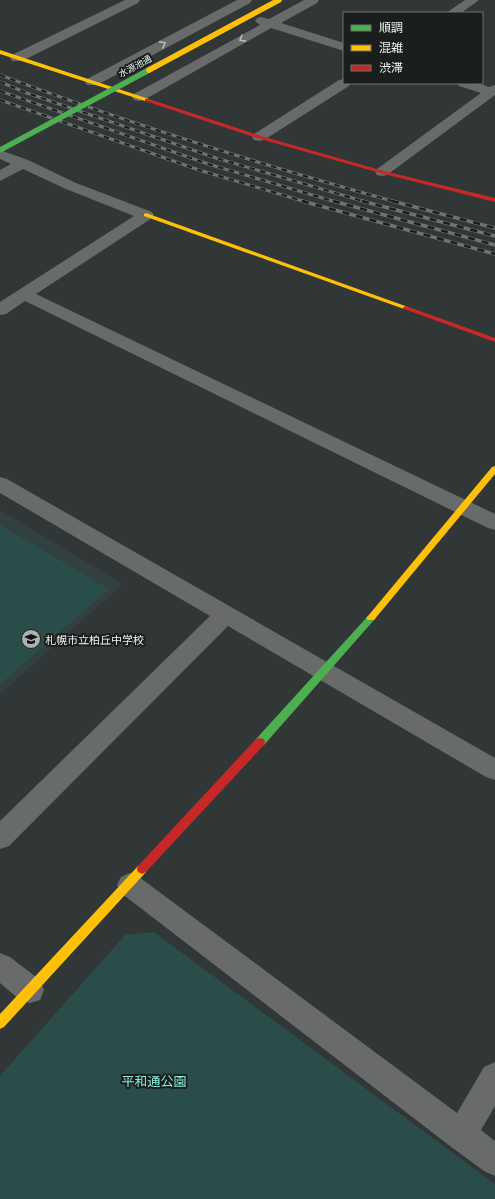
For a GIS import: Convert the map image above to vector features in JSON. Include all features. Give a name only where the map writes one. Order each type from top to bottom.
[{"type":"street","points":[[17,58],[134,0]]},
{"type":"street","points":[[92,82],[246,0]]},
{"type":"street","name":"水源池通","points":[[0,150],[279,0]]},
{"type":"street","points":[[139,97],[313,0]]},
{"type":"street","points":[[454,12],[473,0]]},
{"type":"street","points":[[227,10],[343,47]]},
{"type":"street","points":[[0,52],[259,137],[382,172],[495,200]]},
{"type":"street","points":[[259,137],[343,84]]},
{"type":"street","points":[[468,84],[493,90]]},
{"type":"street","points":[[382,172],[493,90]]},
{"type":"street","points":[[0,154],[23,162],[71,186],[146,215],[495,340]]},
{"type":"street","points":[[0,176],[23,162]]},
{"type":"street","points":[[0,310],[146,215]]},
{"type":"street","points":[[25,295],[495,523]]},
{"type":"street","points":[[0,1023],[130,885],[325,671],[461,507],[495,469]]},
{"type":"street","points":[[0,484],[495,770]]},
{"type":"street","points":[[0,838],[226,614]]},
{"type":"street","points":[[130,885],[495,1160]]},
{"type":"street","points":[[0,966],[30,990]]},
{"type":"street","points":[[461,1135],[495,1077]]},
{"type":"shaded area","name":"札幌市立柏丘中学校","points":[[0,510],[123,584],[0,694]]},
{"type":"green space","name":"札幌市立柏丘中学校","points":[[0,525],[109,589],[0,684]]},
{"type":"green space","name":"平和通公園","points":[[154,932],[495,1184],[495,1199],[0,1199],[0,1076],[125,935]]},
{"type":"railway","points":[[0,75],[196,143],[396,202]]},
{"type":"railway","points":[[0,82],[27,93],[216,158],[366,202]]},
{"type":"railway","points":[[0,91],[208,164],[336,202]]},
{"type":"railway","points":[[0,100],[199,170],[306,202]]},
{"type":"railway","points":[[302,201],[495,254]]},
{"type":"railway","points":[[333,201],[495,245]]},
{"type":"railway","points":[[362,201],[495,236]]},
{"type":"railway","points":[[392,201],[495,228]]},
{"type":"traffic: fast","points":[[0,150],[149,70]]},
{"type":"traffic: fast","points":[[260,742],[371,618]]},
{"type":"traffic: slow","points":[[149,70],[279,0]]},
{"type":"traffic: slow","points":[[0,52],[147,100]]},
{"type":"traffic: slow","points":[[146,215],[406,308]]},
{"type":"traffic: slow","points":[[371,618],[495,469]]},
{"type":"traffic: slow","points":[[0,1023],[142,869]]},
{"type":"traffic: jam","points":[[147,100],[259,137],[382,172],[495,200]]},
{"type":"traffic: jam","points":[[406,308],[495,340]]},
{"type":"traffic: jam","points":[[142,869],[260,742]]},
{"type":"place","name":"札幌市立柏丘中学校","points":[[31,639]]}]
